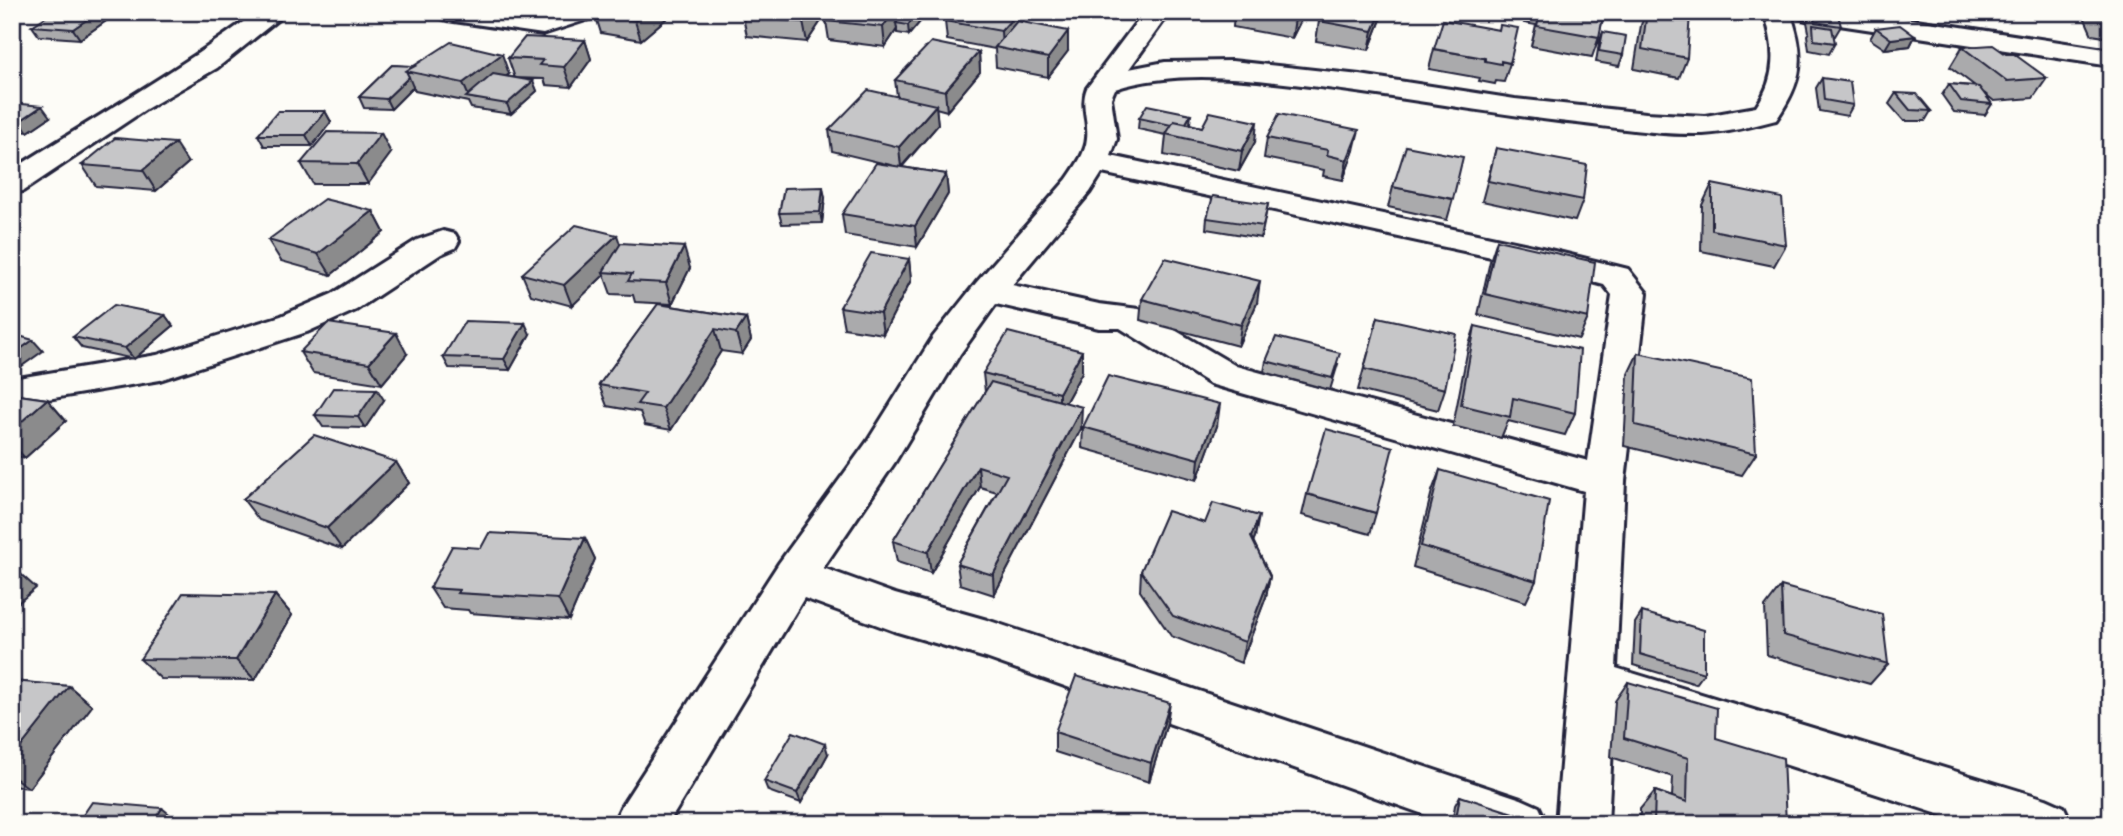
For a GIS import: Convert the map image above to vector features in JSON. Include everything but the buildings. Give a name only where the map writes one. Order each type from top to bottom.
[{"type":"street","points":[[12,184],[136,103],[206,62],[274,12]]},
{"type":"street","points":[[447,12],[543,26],[586,12]]},
{"type":"street","points":[[639,824],[794,576],[881,452],[946,346],[988,291],[1079,186],[1094,162],[1102,139],[1097,98],[1157,12]]},
{"type":"street","points":[[1108,80],[1165,70],[1232,69],[1360,83],[1515,108],[1705,125],[1766,114],[1775,102],[1789,61],[1789,50],[1777,12]]},
{"type":"street","points":[[1806,12],[1846,14],[2111,58]]},
{"type":"street","points":[[1094,162],[1533,256],[1616,277],[1630,293],[1605,481],[1582,824]]},
{"type":"street","points":[[12,392],[160,367],[294,324],[344,302],[429,247],[443,242]]},
{"type":"street","points":[[988,291],[1099,316],[1126,317],[1223,375],[1370,418],[1605,481]]},
{"type":"street","points":[[794,576],[894,612],[987,639],[1521,824]]},
{"type":"street","points":[[1591,681],[2046,824]]}]
